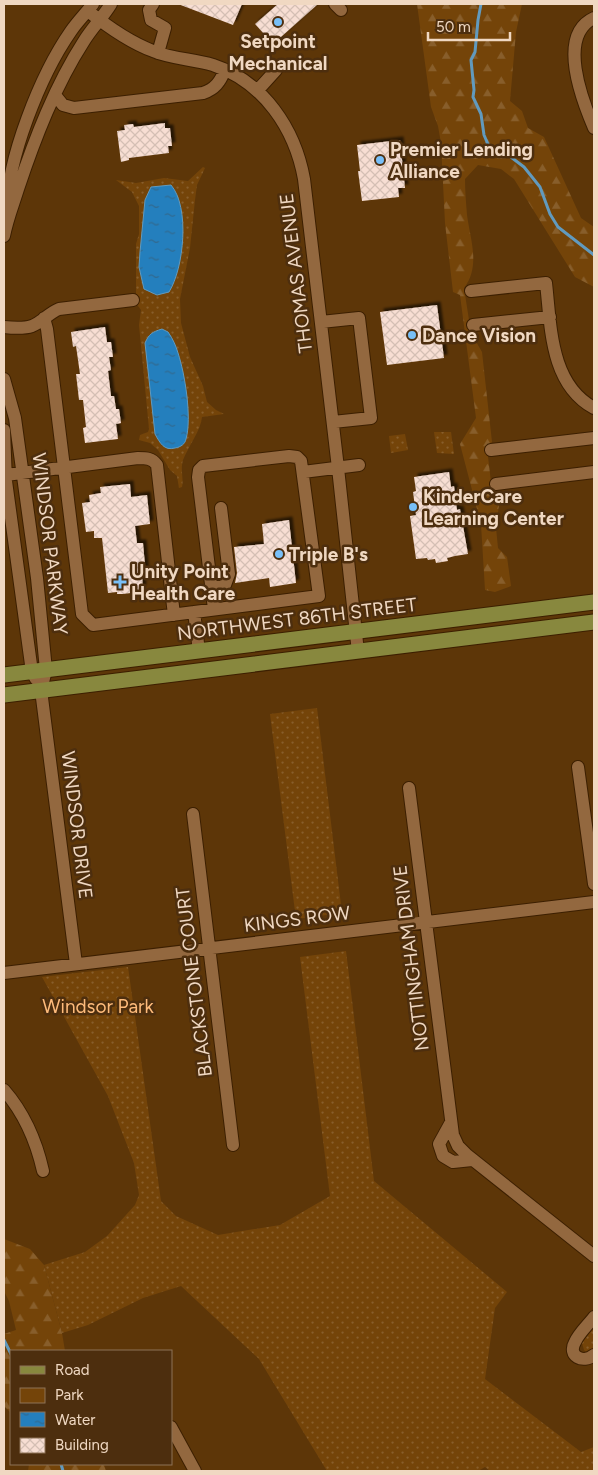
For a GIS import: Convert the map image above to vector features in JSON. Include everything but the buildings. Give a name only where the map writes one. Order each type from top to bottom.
[{"type":"main road","name":"NORTHWEST 86TH STREET","points":[[4,675],[594,602]]},
{"type":"main road","points":[[4,695],[594,622]]},
{"type":"street","points":[[4,236],[7,219],[31,151],[55,95],[84,40],[111,4]]},
{"type":"street","points":[[153,4],[150,10],[151,20],[166,28],[158,53]]},
{"type":"street","points":[[7,219],[8,188],[19,144],[31,110],[45,76],[71,31],[91,7]]},
{"type":"street","name":"THOMAS AVENUE","points":[[91,7],[100,20],[137,45],[158,53],[197,61],[225,70],[249,84],[276,110],[294,143],[301,161],[333,422],[358,652]]},
{"type":"street","points":[[594,18],[584,24],[578,31],[575,46],[579,86],[594,128]]},
{"type":"street","points":[[55,95],[63,105],[74,108],[203,92],[211,90],[217,85],[225,70]]},
{"type":"street","points":[[257,91],[276,70]]},
{"type":"street","points":[[470,291],[546,283],[553,346],[558,364],[567,382],[578,395],[594,408]]},
{"type":"street","points":[[4,327],[30,327],[59,309],[133,300]]},
{"type":"street","points":[[472,325],[550,317]]},
{"type":"street","points":[[44,318],[82,614],[93,625],[319,596],[304,472],[301,461],[297,457],[289,456],[202,466],[199,470],[198,477],[214,609]]},
{"type":"street","points":[[321,322],[359,318],[371,418],[333,422]]},
{"type":"street","name":"WINDSOR PARKWAY","points":[[4,379],[16,418],[37,578],[39,671]]},
{"type":"street","name":"WINDSOR PARKWAY","points":[[4,430],[6,475],[41,690]]},
{"type":"street","points":[[491,450],[594,438]]},
{"type":"street","points":[[6,475],[148,458],[154,461],[157,465],[174,615]]},
{"type":"street","points":[[304,472],[359,465]]},
{"type":"street","points":[[496,484],[594,472]]},
{"type":"street","points":[[211,589],[225,585],[229,574],[221,508]]},
{"type":"street","points":[[194,612],[199,651]]},
{"type":"street","name":"WINDSOR DRIVE","points":[[41,690],[76,964]]},
{"type":"street","points":[[578,767],[594,884]]},
{"type":"street","name":"NOTTINGHAM DRIVE","points":[[409,788],[450,1124],[453,1135],[458,1146],[472,1160],[594,1256]]},
{"type":"street","name":"BLACKSTONE COURT","points":[[193,814],[233,1144]]},
{"type":"street","name":"KINGS ROW","points":[[4,973],[594,902]]},
{"type":"street","points":[[4,1090],[32,1133],[42,1171]]},
{"type":"street","points":[[450,1124],[439,1144],[443,1156],[453,1162],[472,1160]]},
{"type":"street","points":[[594,1317],[575,1342],[573,1348],[577,1358],[589,1359],[594,1355]]},
{"type":"street","points":[[172,1429],[195,1471]]},
{"type":"green space","points":[[417,4],[522,4],[516,32],[510,101],[522,111],[528,128],[544,137],[581,218],[594,227],[594,287],[575,277],[514,179],[501,169],[478,165],[465,179],[473,262],[469,280],[464,288],[471,333],[482,352],[492,442],[487,448],[492,491],[499,505],[496,528],[498,548],[507,557],[511,586],[495,592],[485,590],[481,524],[460,444],[476,418],[460,295],[453,292],[445,223],[441,143],[438,126],[431,107]]},
{"type":"green space","points":[[203,167],[205,168],[197,185],[190,248],[180,299],[181,323],[190,357],[203,386],[207,402],[224,414],[202,417],[183,460],[182,487],[179,488],[177,476],[170,470],[158,450],[150,443],[139,440],[140,435],[148,432],[149,429],[139,325],[141,310],[136,303],[136,244],[139,234],[139,206],[132,192],[116,180],[136,183],[164,178],[188,181]],"holes":[[[145,200],[179,200],[182,234],[181,254],[144,289],[139,267]],[[145,343],[179,354],[186,395],[162,446],[155,434]]]},
{"type":"green space","points":[[434,432],[451,432],[454,454],[437,453]]},
{"type":"green space","points":[[405,434],[408,450],[391,453],[389,436]]},
{"type":"green space","points":[[317,708],[342,913],[296,919],[270,714]]},
{"type":"green space","name":"Windsor Park","points":[[346,951],[374,1181],[507,1292],[495,1308],[485,1379],[581,1452],[594,1447],[594,1471],[490,1471],[485,1467],[478,1471],[327,1471],[259,1359],[181,1286],[143,1298],[88,1325],[62,1333],[44,1265],[85,1252],[107,1236],[135,1205],[139,1195],[134,1163],[108,1096],[42,977],[128,967],[161,1201],[176,1216],[218,1235],[280,1225],[330,1196],[300,957]]},
{"type":"green space","points":[[4,1239],[30,1249],[44,1265],[65,1350],[10,1350],[10,1412],[4,1406],[4,1334],[16,1330],[9,1301],[4,1291]]},
{"type":"green space","points":[[594,1326],[594,1350],[586,1352],[582,1343]]},
{"type":"green space","points":[[29,1465],[104,1465],[106,1471],[28,1471]]},
{"type":"water","points":[[171,185],[177,195],[181,208],[183,238],[178,268],[169,292],[157,295],[144,289],[139,267],[145,200],[151,187]]},
{"type":"water","points":[[162,329],[168,332],[177,350],[183,372],[188,408],[188,430],[184,444],[171,449],[163,446],[155,434],[145,343],[151,334]]},
{"type":"waterway","points":[[481,4],[475,52],[471,60],[473,97],[481,114],[484,135],[490,149],[507,154],[524,167],[540,187],[550,214],[558,227],[594,255]]},
{"type":"waterway","points":[[4,1340],[10,1352]]},
{"type":"waterway","points":[[61,1465],[63,1471]]},
{"type":"place","name":"Setpoint Mechanical","points":[[278,22]]},
{"type":"place","name":"Premier Lending Alliance","points":[[380,160]]},
{"type":"place","name":"Dance Vision","points":[[412,335]]},
{"type":"place","name":"KinderCare Learning Center","points":[[413,507]]},
{"type":"place","name":"Triple B's","points":[[279,554]]},
{"type":"place","name":"Unity Point Health Care","points":[[120,582]]}]
